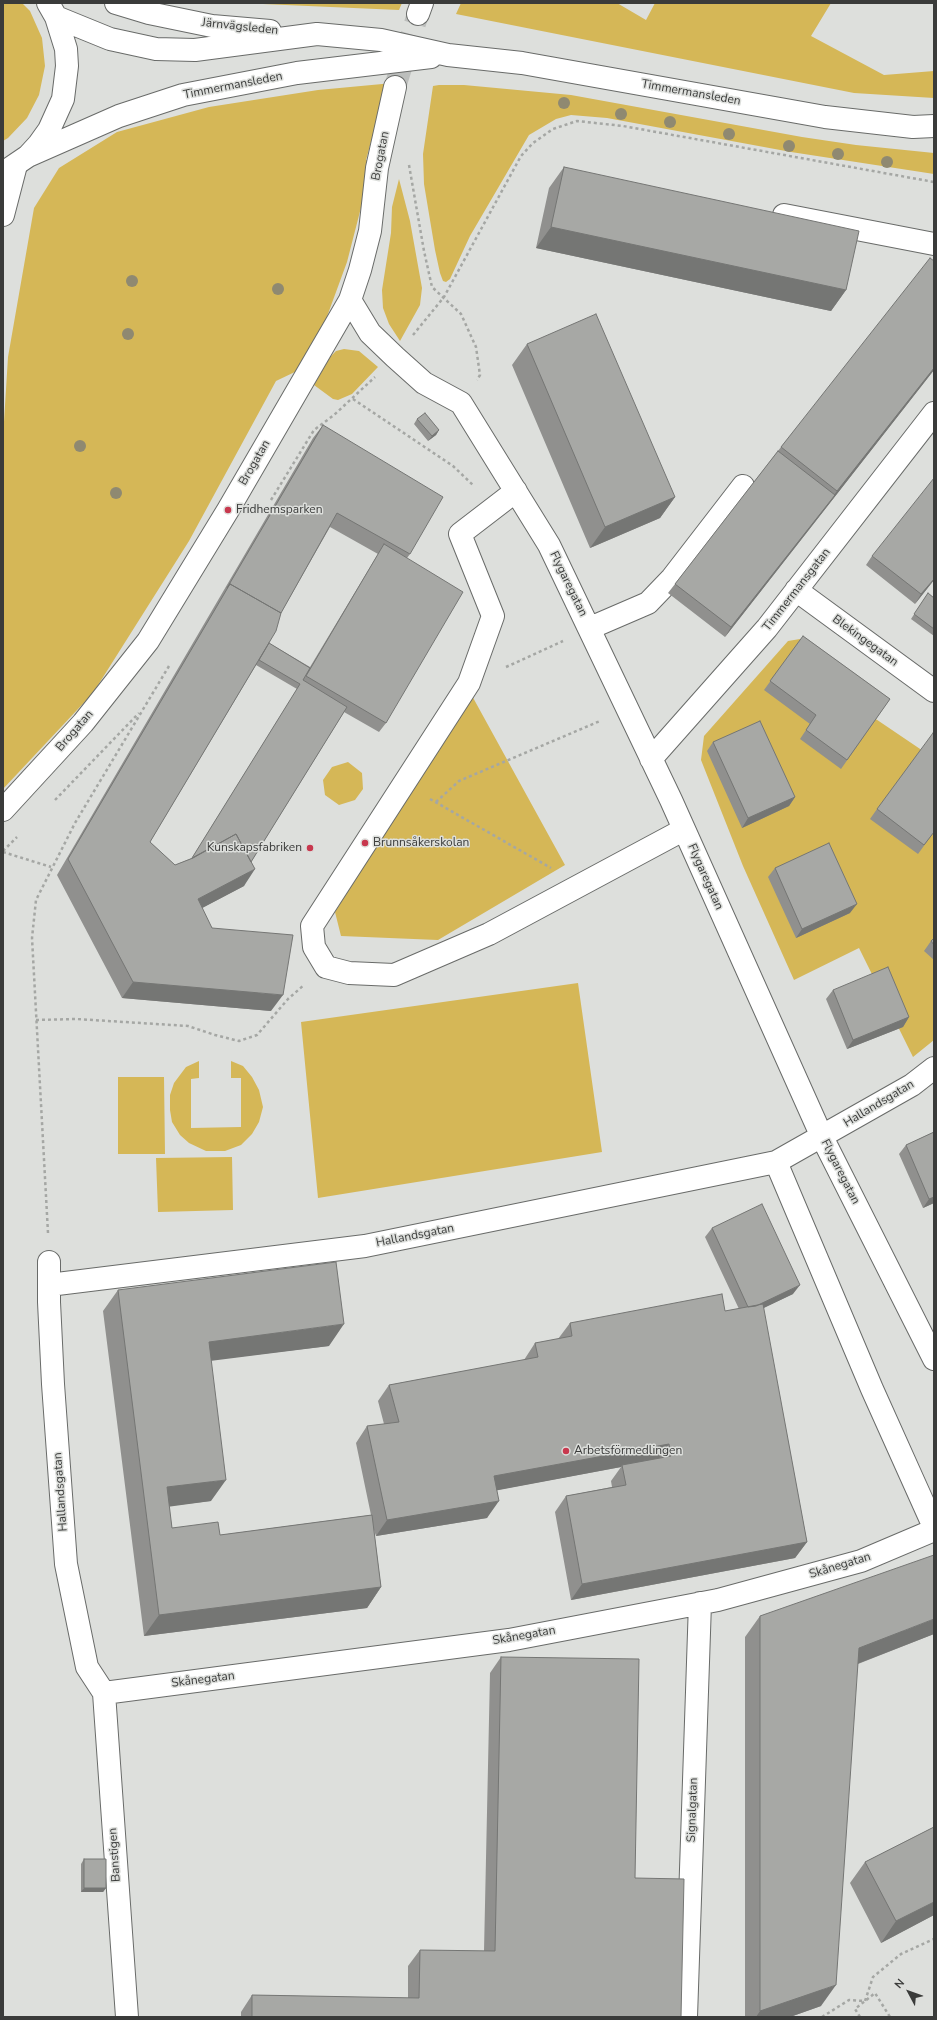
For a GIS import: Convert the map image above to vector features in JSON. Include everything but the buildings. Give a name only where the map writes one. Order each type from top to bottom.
[{"type":"main road","name":"Järnvägsleden","points":[[116,3],[149,13],[212,26],[318,34]]},
{"type":"main road","name":"Timmermansleden","points":[[52,10],[110,39],[133,46],[156,50],[195,50],[318,34],[380,40],[448,55],[522,63],[825,117],[913,127],[934,126]]},
{"type":"main road","points":[[3,215],[16,165],[40,144],[49,130],[63,99],[67,66],[66,49],[52,10]]},
{"type":"main road","name":"Timmermansleden","points":[[16,165],[119,116],[183,95],[297,73],[448,55]]},
{"type":"main road","name":"Brogatan","points":[[3,810],[83,723],[148,641],[228,510],[350,300],[360,270],[370,231],[377,168],[395,87]]},
{"type":"main road","points":[[763,211],[934,244]]},
{"type":"main road","points":[[350,300],[370,333],[395,357],[424,383],[461,403]]},
{"type":"main road","name":"Flygaregatan","points":[[461,403],[549,545],[590,628],[651,759],[822,1137],[934,1360]]},
{"type":"main road","name":"Timmermansgatan","points":[[651,759],[767,628],[934,413]]},
{"type":"main road","points":[[590,628],[648,602],[672,578],[743,486]]},
{"type":"main road","points":[[516,491],[495,509],[460,534],[493,616],[469,683],[312,926],[314,947],[326,967],[349,973],[394,974],[489,934],[683,830]]},
{"type":"main road","name":"Blekingegatan","points":[[796,590],[934,691]]},
{"type":"main road","name":"Hallandsgatan","points":[[49,1285],[365,1246],[776,1162],[912,1085],[934,1068]]},
{"type":"main road","points":[[776,1162],[872,1389],[934,1529]]},
{"type":"main road","name":"Hallandsgatan","points":[[49,1262],[53,1384],[66,1564],[87,1667],[104,1693]]},
{"type":"main road","name":"Skånegatan","points":[[104,1693],[509,1640],[700,1603],[861,1561],[934,1529]]},
{"type":"main road","name":"Signalgatan","points":[[686,2017],[700,1603]]},
{"type":"main road","name":"Banstigen","points":[[104,1693],[127,2017]]},
{"type":"path","points":[[268,504],[314,430],[353,399],[395,357],[444,297],[521,156],[533,142],[553,129],[577,121],[623,126],[934,182]]},
{"type":"path","points":[[409,158],[424,251],[432,287],[461,314],[476,347],[480,375],[461,403]]},
{"type":"path","points":[[353,399],[453,466],[495,509]]},
{"type":"path","points":[[469,683],[566,640],[562,634]]},
{"type":"path","points":[[49,1262],[32,938],[36,900],[51,867],[75,823],[172,661]]},
{"type":"path","points":[[53,802],[87,769],[143,709]]},
{"type":"path","points":[[436,802],[458,781],[604,720]]},
{"type":"path","points":[[404,784],[581,885]]},
{"type":"path","points":[[20,834],[3,851],[51,867]]},
{"type":"path","points":[[36,1020],[76,1019],[188,1026],[238,1041],[257,1034],[288,999],[326,967]]},
{"type":"path","points":[[865,2001],[873,1976],[901,1954],[934,1939]]},
{"type":"path","points":[[860,2017],[855,2009],[875,1993],[890,2017]]},
{"type":"path","points":[[822,2017],[849,2000],[865,2001]]},
{"type":"shaded area","points":[[3,3],[22,3],[30,11],[42,38],[45,66],[39,95],[27,118],[8,138],[3,141]]},
{"type":"shaded area","points":[[240,3],[402,3],[399,10]]},
{"type":"shaded area","points":[[461,3],[617,3],[646,20],[655,3],[831,3],[811,36],[884,75],[934,71],[934,98],[854,93],[456,14]]},
{"type":"shaded area","points":[[393,83],[377,120],[366,160],[373,161],[347,262],[325,322],[299,370],[276,381],[189,541],[93,693],[3,789],[3,438],[8,357],[34,208],[59,168],[117,132],[209,107],[318,90]]},
{"type":"shaded area","points":[[464,85],[571,95],[802,137],[856,145],[934,153],[934,174],[791,152],[607,118],[571,115],[556,119],[529,135],[470,236],[450,279],[446,282],[443,281],[440,273],[424,184],[423,154],[433,86]]},
{"type":"shaded area","points":[[399,179],[410,221],[422,288],[420,305],[400,341],[389,324],[383,308],[382,290],[391,233],[392,207]]},
{"type":"shaded area","points":[[344,349],[359,351],[378,367],[352,394],[338,400],[333,399],[314,385],[330,357],[336,351]]},
{"type":"shaded area","points":[[806,638],[790,661],[929,755],[934,748],[934,1040],[913,1057],[859,948],[794,980],[743,866],[701,760],[704,736],[788,641]]},
{"type":"shaded area","points":[[471,694],[565,865],[438,940],[341,936],[335,912]]},
{"type":"shaded area","points":[[348,762],[362,773],[363,789],[355,800],[339,805],[325,795],[323,780],[332,767]]},
{"type":"shaded area","points":[[578,983],[602,1152],[318,1198],[301,1022]]},
{"type":"shaded area","points":[[199,1061],[199,1078],[191,1079],[191,1128],[241,1127],[241,1078],[231,1078],[231,1061],[243,1066],[252,1077],[259,1090],[263,1107],[259,1122],[252,1134],[241,1145],[225,1151],[206,1151],[189,1143],[180,1135],[172,1122],[170,1095],[174,1083],[186,1067]]},
{"type":"shaded area","points":[[118,1077],[164,1077],[165,1154],[118,1154]]},
{"type":"shaded area","points":[[232,1157],[233,1210],[158,1212],[156,1158]]},
{"type":"tunnel","points":[[395,87],[418,14]]},
{"type":"place","name":"Fridhemsparken","points":[[228,510]]},
{"type":"place","name":"Brunnsåkerskolan","points":[[365,843]]},
{"type":"place","name":"Kunskapsfabriken","points":[[310,848]]},
{"type":"place","name":"Arbetsförmedlingen","points":[[566,1451]]}]
